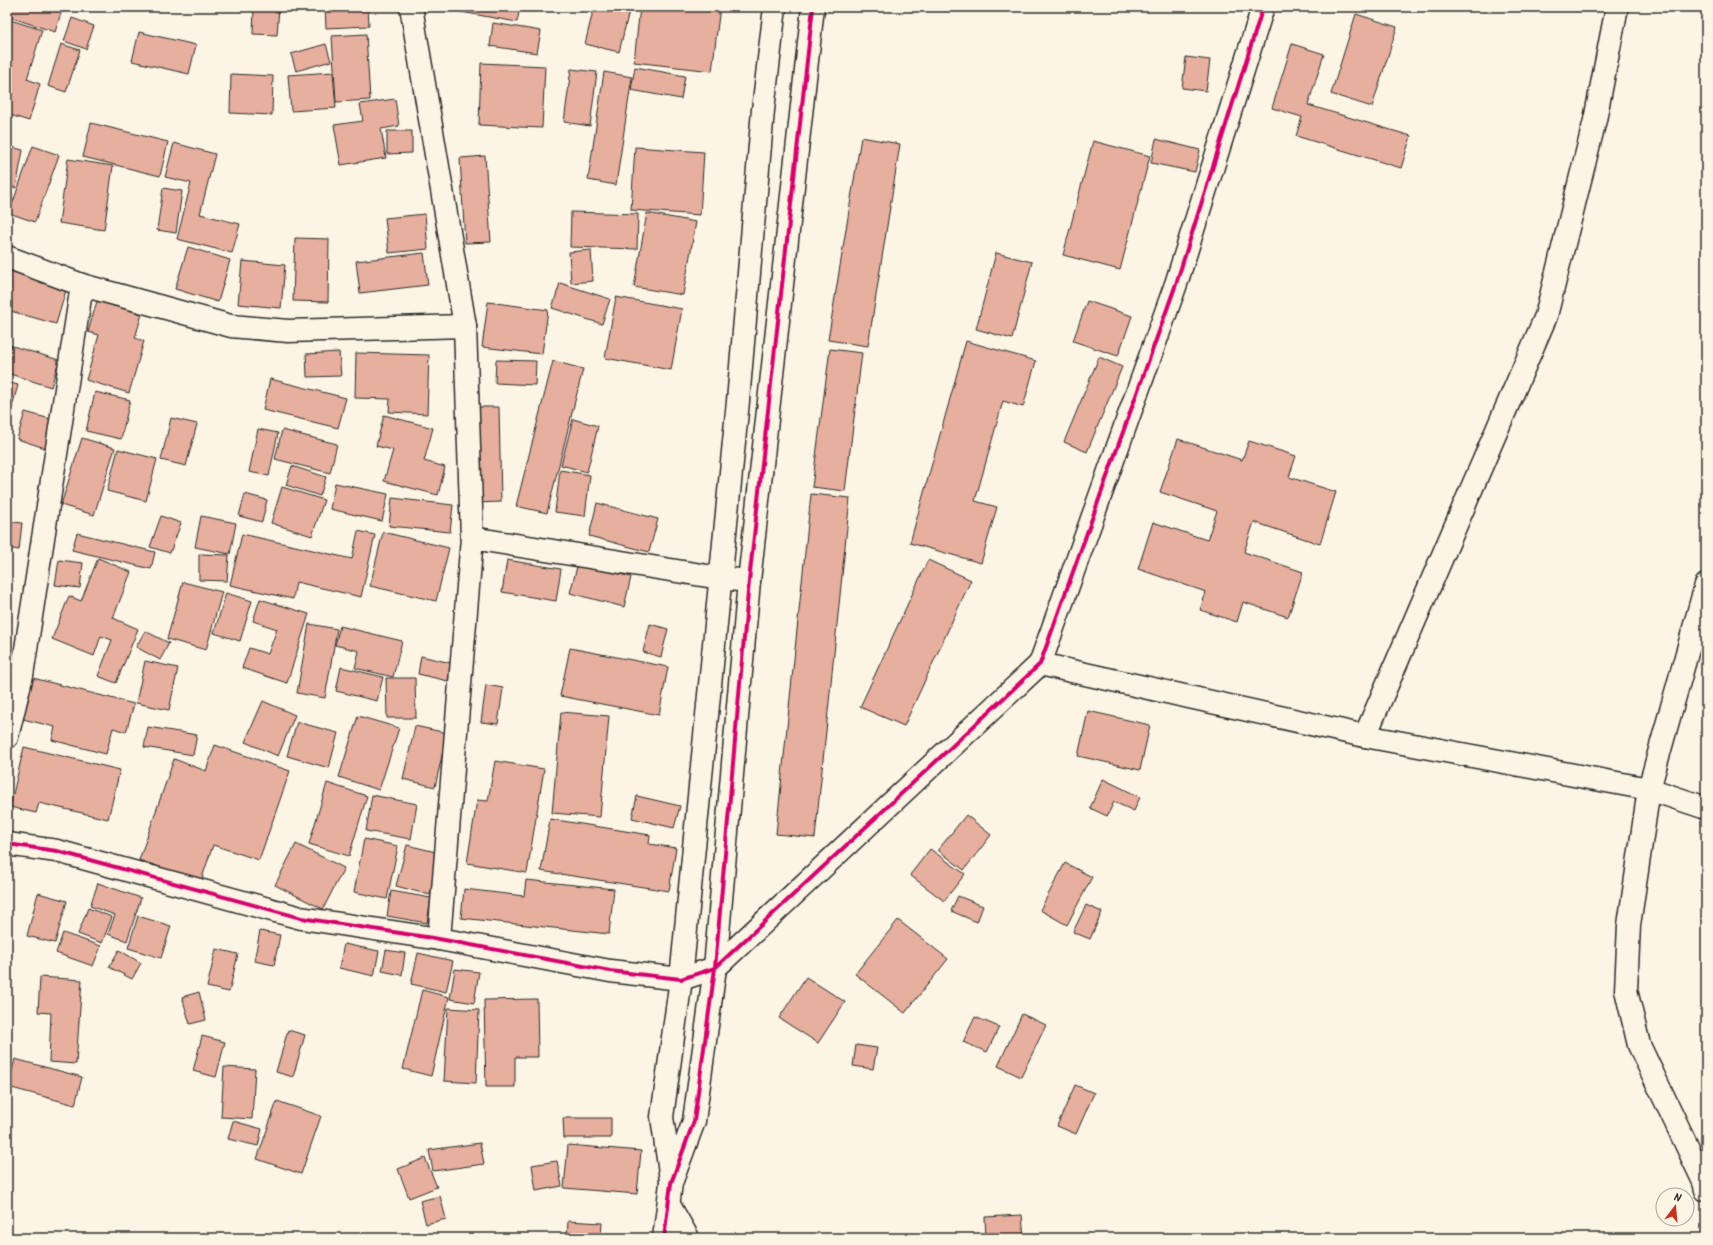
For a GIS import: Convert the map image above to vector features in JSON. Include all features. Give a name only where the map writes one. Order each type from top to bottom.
[{"type":"street","points":[[411,7],[464,326],[472,538],[439,939]]},
{"type":"street","points":[[664,1238],[671,1183],[662,1117],[681,979],[763,110],[775,7]]},
{"type":"street","points":[[671,1183],[694,1121],[716,968],[749,581],[813,7]]},
{"type":"street","points":[[7,844],[56,851],[301,918],[439,939],[610,971],[681,979],[716,968],[1040,664],[1176,284],[1263,7]]},
{"type":"street","points":[[1365,736],[1546,316],[1595,120],[1617,7]]},
{"type":"street","points":[[7,257],[82,285],[231,326],[288,331],[464,326]]},
{"type":"street","points":[[7,737],[22,675],[82,285]]},
{"type":"street","points":[[472,538],[720,578],[749,581]]},
{"type":"street","points":[[1706,585],[1649,789],[1629,925],[1626,990],[1638,1045],[1704,1182],[1706,1190]]},
{"type":"street","points":[[1040,664],[1365,736],[1649,789],[1706,808]]},
{"type":"street","points":[[669,1205],[688,1238]]},
{"type":"building","points":[[13,7],[63,7],[55,32],[9,17]]},
{"type":"building","points":[[254,7],[279,7],[277,35],[253,34]]},
{"type":"building","points":[[325,7],[368,7],[369,26],[326,28]]},
{"type":"building","points":[[451,7],[520,7],[517,22],[450,10]]},
{"type":"building","points":[[594,7],[630,7],[619,52],[585,44]]},
{"type":"building","points":[[640,7],[720,7],[712,71],[634,62]]},
{"type":"building","points":[[1356,14],[1397,27],[1372,107],[1331,94]]},
{"type":"building","points":[[72,18],[94,26],[86,49],[64,41]]},
{"type":"building","points":[[7,19],[42,30],[27,79],[40,84],[29,121],[7,114]]},
{"type":"building","points":[[493,23],[541,31],[537,53],[490,46]]},
{"type":"building","points":[[139,32],[196,45],[189,74],[132,61]]},
{"type":"building","points":[[366,34],[370,100],[336,102],[332,36]]},
{"type":"building","points":[[61,44],[80,50],[66,92],[48,86]]},
{"type":"building","points":[[326,44],[331,61],[296,71],[291,54]]},
{"type":"building","points":[[1292,44],[1324,54],[1308,105],[1411,136],[1401,168],[1296,136],[1302,117],[1272,108]]},
{"type":"building","points":[[1186,57],[1210,60],[1206,91],[1182,88]]},
{"type":"building","points":[[481,63],[545,66],[542,128],[479,125]]},
{"type":"building","points":[[635,67],[685,76],[681,99],[631,90]]},
{"type":"building","points":[[571,69],[597,72],[590,126],[564,122]]},
{"type":"building","points":[[333,72],[336,108],[291,111],[288,75]]},
{"type":"building","points":[[604,72],[632,77],[616,185],[588,180]]},
{"type":"building","points":[[231,74],[273,76],[272,115],[230,113]]},
{"type":"building","points":[[395,99],[399,126],[381,129],[386,158],[341,165],[334,125],[363,121],[360,104]]},
{"type":"building","points":[[91,123],[168,142],[160,176],[83,157]]},
{"type":"building","points":[[387,131],[412,131],[412,153],[387,154]]},
{"type":"building","points":[[861,137],[900,144],[868,346],[828,340]]},
{"type":"building","points":[[1156,139],[1200,150],[1195,172],[1151,163]]},
{"type":"building","points":[[1093,141],[1150,156],[1120,270],[1063,255]]},
{"type":"building","points":[[174,143],[215,154],[200,214],[240,224],[232,253],[177,239],[191,183],[165,177]]},
{"type":"building","points":[[7,146],[23,150],[16,188],[7,186]]},
{"type":"building","points":[[33,146],[59,155],[35,222],[9,213]]},
{"type":"building","points":[[635,147],[704,152],[700,215],[631,210]]},
{"type":"building","points":[[485,156],[491,242],[465,243],[460,158]]},
{"type":"building","points":[[68,159],[113,166],[104,230],[59,223]]},
{"type":"building","points":[[163,188],[182,191],[176,233],[157,230]]},
{"type":"building","points":[[571,212],[638,214],[637,249],[570,247]]},
{"type":"building","points":[[647,213],[696,222],[683,295],[634,287]]},
{"type":"building","points":[[425,214],[428,249],[389,253],[385,218]]},
{"type":"building","points":[[295,238],[329,239],[328,302],[293,301]]},
{"type":"building","points":[[188,247],[230,260],[218,302],[175,289]]},
{"type":"building","points":[[591,250],[593,281],[571,283],[569,252]]},
{"type":"building","points":[[424,253],[428,285],[360,293],[356,261]]},
{"type":"building","points":[[996,253],[1032,262],[1012,339],[976,329]]},
{"type":"building","points":[[242,261],[285,265],[281,308],[238,304]]},
{"type":"building","points":[[7,270],[67,287],[56,324],[7,310]]},
{"type":"building","points":[[560,283],[610,299],[602,324],[552,308]]},
{"type":"building","points":[[616,297],[682,309],[671,370],[605,358]]},
{"type":"building","points":[[97,301],[142,314],[135,338],[144,341],[129,393],[86,380],[99,335],[88,332]]},
{"type":"building","points":[[1087,301],[1132,316],[1118,356],[1073,341]]},
{"type":"building","points":[[488,302],[548,310],[542,354],[482,347]]},
{"type":"building","points":[[966,341],[1036,361],[1023,407],[1003,401],[975,501],[997,507],[981,563],[910,543]]},
{"type":"building","points":[[9,345],[59,360],[51,387],[7,373],[7,352]]},
{"type":"building","points":[[830,349],[862,353],[845,491],[812,487]]},
{"type":"building","points":[[339,352],[341,376],[307,377],[306,354]]},
{"type":"building","points":[[356,353],[429,355],[427,414],[389,412],[390,399],[355,398]]},
{"type":"building","points":[[1099,357],[1122,367],[1087,452],[1064,442]]},
{"type":"building","points":[[496,360],[536,361],[535,385],[495,383]]},
{"type":"building","points":[[553,361],[583,369],[547,513],[516,506]]},
{"type":"building","points":[[270,379],[346,398],[338,428],[263,410]]},
{"type":"building","points":[[7,382],[18,385],[7,425]]},
{"type":"building","points":[[95,392],[130,400],[121,439],[86,431]]},
{"type":"building","points":[[474,407],[499,407],[501,502],[476,503]]},
{"type":"building","points":[[25,412],[54,420],[45,448],[17,439]]},
{"type":"building","points":[[384,415],[433,428],[424,461],[445,467],[438,495],[384,481],[393,450],[376,446]]},
{"type":"building","points":[[171,418],[197,424],[186,466],[161,460]]},
{"type":"building","points":[[573,419],[598,426],[587,472],[561,465]]},
{"type":"building","points":[[258,429],[278,433],[269,476],[249,472]]},
{"type":"building","points":[[282,430],[337,444],[330,473],[275,459]]},
{"type":"building","points":[[82,438],[115,448],[94,515],[61,505]]},
{"type":"building","points":[[1178,439],[1242,460],[1249,441],[1296,456],[1289,477],[1336,492],[1320,544],[1254,522],[1244,552],[1303,572],[1288,617],[1243,602],[1237,622],[1200,610],[1206,592],[1138,569],[1153,522],[1207,540],[1217,511],[1160,492]]},
{"type":"building","points":[[118,449],[157,459],[146,501],[107,491]]},
{"type":"building","points":[[292,466],[326,477],[320,496],[286,485]]},
{"type":"building","points":[[560,470],[590,475],[585,516],[555,512]]},
{"type":"building","points":[[335,483],[388,494],[382,521],[330,509]]},
{"type":"building","points":[[282,487],[324,500],[312,536],[271,523]]},
{"type":"building","points":[[245,494],[267,500],[262,522],[239,516]]},
{"type":"building","points":[[811,494],[850,498],[815,838],[776,834]]},
{"type":"building","points":[[392,498],[453,505],[450,532],[389,526]]},
{"type":"building","points":[[597,503],[658,519],[649,552],[589,536]]},
{"type":"building","points":[[161,516],[181,523],[170,553],[150,547]]},
{"type":"building","points":[[201,516],[236,523],[230,554],[195,547]]},
{"type":"building","points":[[7,521],[22,523],[19,550],[7,548]]},
{"type":"building","points":[[358,531],[375,535],[361,597],[296,582],[293,599],[230,585],[242,534],[352,559]]},
{"type":"building","points":[[383,532],[449,548],[436,601],[370,586]]},
{"type":"building","points":[[77,533],[155,552],[151,569],[72,550]]},
{"type":"building","points":[[199,554],[229,555],[227,581],[199,580]]},
{"type":"building","points":[[98,558],[131,572],[113,618],[138,629],[116,683],[98,676],[112,640],[101,636],[94,656],[52,639],[69,596],[81,601]]},
{"type":"building","points":[[59,560],[83,563],[80,588],[55,585]]},
{"type":"building","points":[[507,560],[561,569],[556,601],[502,592]]},
{"type":"building","points":[[928,560],[971,580],[904,726],[860,707]]},
{"type":"building","points":[[578,563],[631,577],[624,607],[570,593]]},
{"type":"building","points":[[183,582],[222,592],[206,650],[167,639]]},
{"type":"building","points":[[226,593],[252,601],[240,641],[214,633]]},
{"type":"building","points":[[260,599],[309,614],[287,683],[242,668],[249,648],[268,654],[277,629],[253,621]]},
{"type":"building","points":[[309,624],[337,629],[325,698],[297,693]]},
{"type":"building","points":[[650,624],[668,629],[661,657],[643,652]]},
{"type":"building","points":[[340,626],[402,641],[393,677],[355,668],[359,651],[335,645]]},
{"type":"building","points":[[145,631],[169,643],[160,660],[136,647]]},
{"type":"building","points":[[570,648],[668,667],[659,715],[560,696]]},
{"type":"building","points":[[421,656],[451,663],[448,681],[418,674]]},
{"type":"building","points":[[145,661],[178,668],[169,710],[136,703]]},
{"type":"building","points":[[341,667],[383,677],[377,701],[336,691]]},
{"type":"building","points":[[33,678],[134,704],[126,732],[113,728],[106,754],[52,740],[55,727],[23,719]]},
{"type":"building","points":[[386,678],[415,678],[416,718],[387,718]]},
{"type":"building","points":[[486,685],[503,688],[498,724],[481,722]]},
{"type":"building","points":[[263,701],[295,715],[278,756],[245,742]]},
{"type":"building","points":[[1088,711],[1150,725],[1140,770],[1078,756]]},
{"type":"building","points":[[561,712],[609,716],[600,817],[552,813]]},
{"type":"building","points":[[358,716],[399,728],[379,790],[339,777]]},
{"type":"building","points":[[297,722],[338,733],[329,768],[287,756]]},
{"type":"building","points":[[415,726],[447,733],[435,787],[403,779]]},
{"type":"building","points":[[148,727],[197,735],[193,755],[144,747]]},
{"type":"building","points":[[215,745],[290,771],[259,860],[213,845],[201,881],[139,860],[174,759],[206,771]]},
{"type":"building","points":[[24,747],[120,770],[108,819],[39,803],[36,813],[10,807]]},
{"type":"building","points":[[495,761],[544,769],[527,873],[467,863],[477,800],[488,801]]},
{"type":"building","points":[[1103,779],[1140,797],[1134,811],[1114,802],[1107,816],[1090,808]]},
{"type":"building","points":[[327,783],[367,796],[349,856],[309,844]]},
{"type":"building","points":[[372,795],[417,804],[411,839],[366,831]]},
{"type":"building","points":[[637,796],[680,806],[674,828],[632,818]]},
{"type":"building","points":[[966,815],[991,835],[964,870],[938,850]]},
{"type":"building","points":[[550,819],[650,835],[649,844],[676,848],[669,891],[541,871]]},
{"type":"building","points":[[364,839],[398,846],[387,899],[354,892]]},
{"type":"building","points":[[296,844],[344,868],[323,909],[275,885]]},
{"type":"building","points":[[407,845],[440,853],[430,895],[396,886]]},
{"type":"building","points":[[930,849],[965,874],[944,901],[910,875]]},
{"type":"building","points":[[1065,863],[1092,877],[1067,925],[1040,910]]},
{"type":"building","points":[[526,880],[614,889],[609,934],[461,918],[464,889],[524,896]]},
{"type":"building","points":[[98,883],[141,898],[127,941],[108,934],[115,915],[90,906]]},
{"type":"building","points":[[391,891],[431,898],[427,923],[387,916]]},
{"type":"building","points":[[38,893],[67,901],[55,943],[27,936]]},
{"type":"building","points":[[958,896],[983,906],[977,922],[951,911]]},
{"type":"building","points":[[1086,905],[1102,912],[1090,939],[1073,932]]},
{"type":"building","points":[[88,908],[112,917],[102,943],[78,934]]},
{"type":"building","points":[[138,916],[171,926],[161,958],[128,948]]},
{"type":"building","points":[[898,920],[948,959],[905,1013],[855,974]]},
{"type":"building","points":[[260,931],[280,935],[274,965],[254,961]]},
{"type":"building","points":[[63,933],[101,946],[93,966],[56,953]]},
{"type":"building","points":[[344,944],[379,951],[374,976],[339,968]]},
{"type":"building","points":[[216,949],[238,954],[229,992],[207,987]]},
{"type":"building","points":[[119,950],[141,963],[132,979],[109,967]]},
{"type":"building","points":[[386,950],[405,953],[402,975],[382,971]]},
{"type":"building","points":[[418,953],[453,961],[446,992],[411,984]]},
{"type":"building","points":[[455,969],[479,972],[474,1003],[450,999]]},
{"type":"building","points":[[40,977],[82,980],[76,1064],[49,1062],[51,1013],[38,1012]]},
{"type":"building","points":[[806,977],[845,1002],[818,1043],[779,1018]]},
{"type":"building","points":[[422,990],[449,997],[431,1076],[403,1069]]},
{"type":"building","points":[[199,992],[206,1020],[190,1024],[182,997]]},
{"type":"building","points":[[537,999],[538,1057],[515,1057],[515,1087],[486,1087],[484,1000]]},
{"type":"building","points":[[448,1008],[479,1010],[476,1083],[444,1081]]},
{"type":"building","points":[[1022,1014],[1046,1025],[1021,1077],[998,1066]]},
{"type":"building","points":[[975,1017],[999,1027],[987,1052],[963,1042]]},
{"type":"building","points":[[288,1030],[305,1035],[293,1077],[276,1072]]},
{"type":"building","points":[[202,1036],[225,1042],[216,1077],[193,1071]]},
{"type":"building","points":[[856,1045],[877,1048],[873,1069],[853,1066]]},
{"type":"building","points":[[15,1059],[82,1077],[75,1105],[8,1087]]},
{"type":"building","points":[[224,1067],[255,1069],[252,1119],[221,1117]]},
{"type":"building","points":[[1075,1085],[1094,1093],[1076,1134],[1057,1126]]},
{"type":"building","points":[[277,1101],[321,1116],[301,1174],[257,1159]]},
{"type":"building","points":[[563,1118],[611,1118],[611,1138],[564,1138]]},
{"type":"building","points":[[233,1121],[262,1129],[258,1146],[228,1139]]},
{"type":"building","points":[[480,1143],[484,1164],[433,1171],[429,1150]]},
{"type":"building","points":[[568,1145],[641,1151],[637,1194],[564,1188]]},
{"type":"building","points":[[425,1158],[437,1187],[409,1198],[398,1169]]},
{"type":"building","points":[[557,1161],[562,1186],[536,1191],[532,1165]]},
{"type":"building","points":[[440,1196],[446,1219],[426,1224],[420,1201]]},
{"type":"building","points":[[1022,1215],[1024,1238],[986,1238],[985,1217]]},
{"type":"building","points":[[568,1221],[602,1223],[601,1238],[567,1238]]},
{"type":"cycle path","points":[[664,1238],[671,1183],[694,1121],[715,968],[749,581],[813,7]]},
{"type":"cycle path","points":[[7,844],[57,851],[301,918],[439,939],[610,971],[681,979],[715,968],[1040,664],[1176,284],[1263,7]]}]
